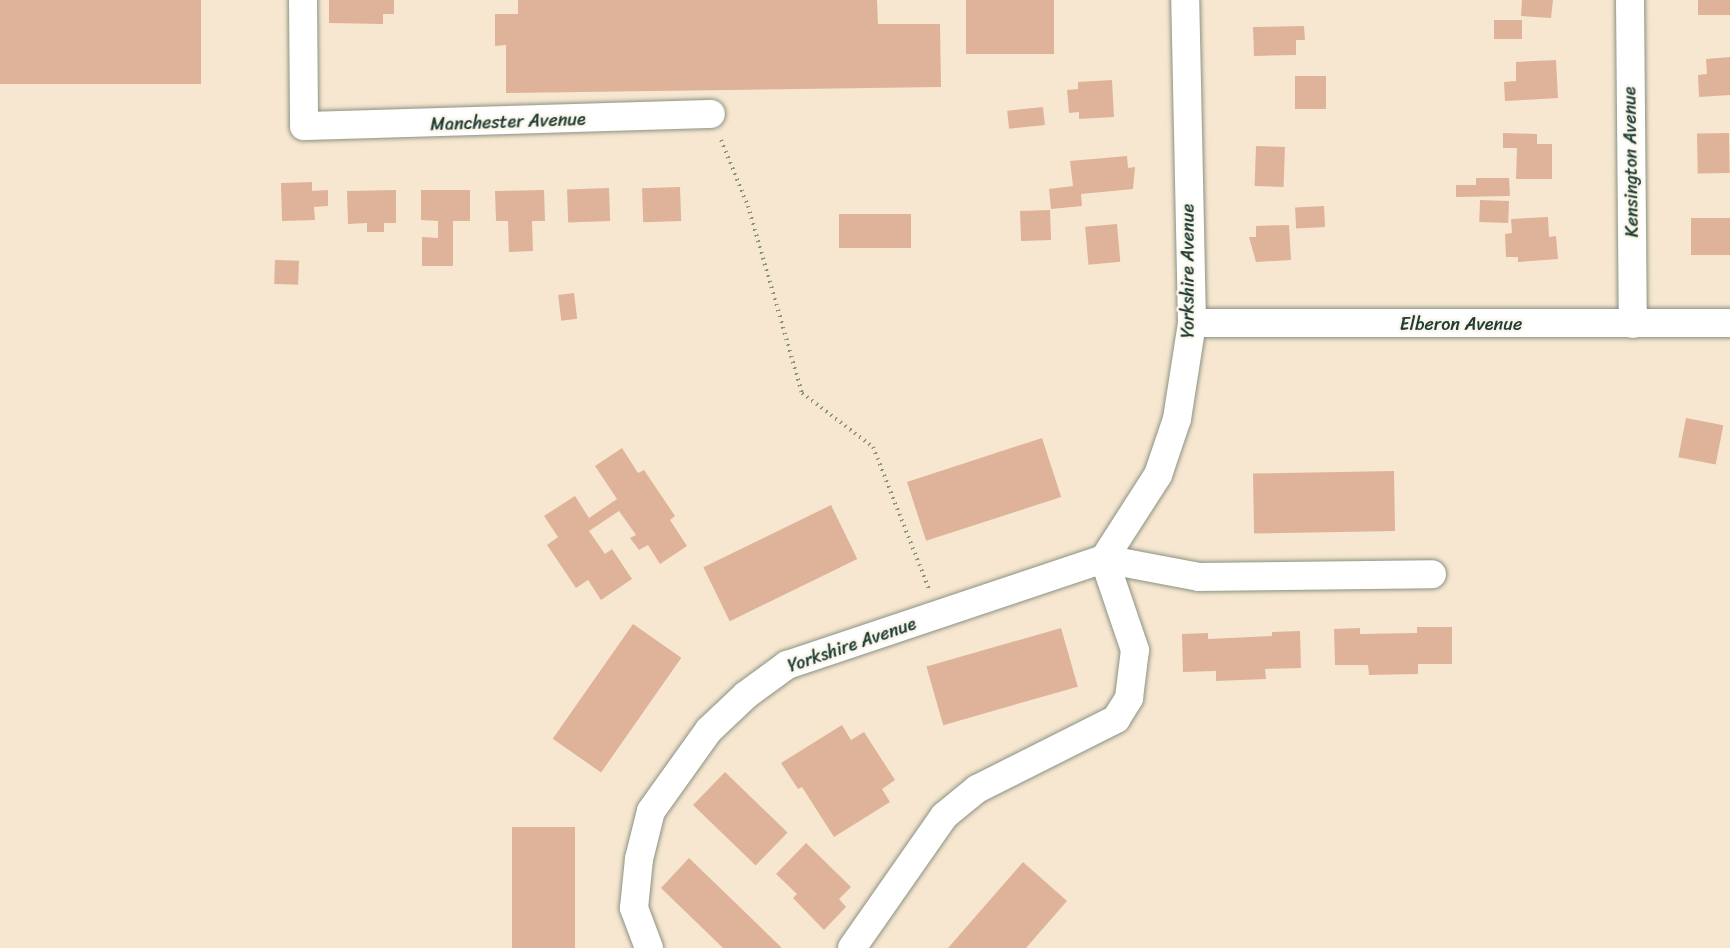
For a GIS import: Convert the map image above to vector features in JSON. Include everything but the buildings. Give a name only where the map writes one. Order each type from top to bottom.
[{"type":"street","name":"Manchester Avenue","points":[[303,0],[304,126],[711,114]]},
{"type":"street","name":"Yorkshire Avenue","points":[[650,948],[634,908],[639,859],[651,811],[709,730],[746,695],[788,665],[1104,559],[1158,475],[1177,419],[1192,323],[1185,0]]},
{"type":"street","name":"Kensington Avenue","points":[[1630,0],[1633,324]]},
{"type":"street","name":"Elberon Avenue","points":[[1192,323],[1730,323]]},
{"type":"street","points":[[852,948],[944,816],[976,789],[1093,734],[1116,719],[1125,705],[1134,675],[1135,650],[1104,559],[1199,577],[1432,574]]},
{"type":"path","points":[[711,114],[748,206],[802,393],[873,447],[939,614]]}]
